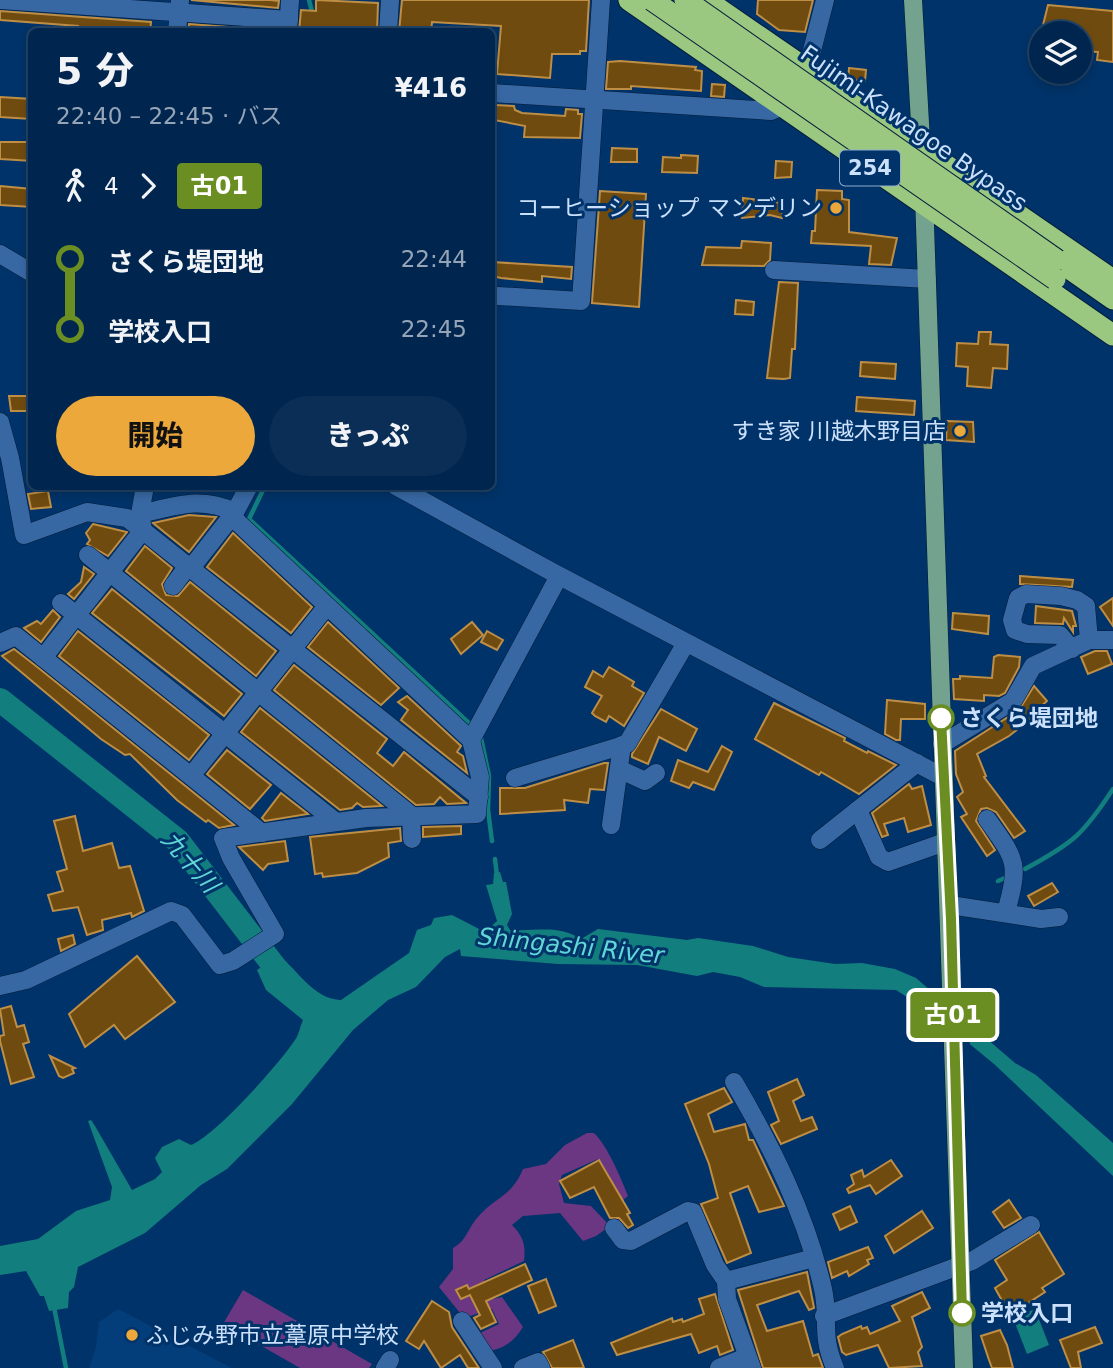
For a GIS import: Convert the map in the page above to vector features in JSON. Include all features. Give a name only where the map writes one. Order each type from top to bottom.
[{"type":"highway","name":"254","points":[[629,0],[1113,335]]},
{"type":"highway","name":"Fujimi-Kawagoe Bypass","points":[[652,0],[1056,270],[1113,299]]},
{"type":"highway","name":"Fujimi-Kawagoe Bypass","points":[[685,0],[1056,270],[1113,320]]},
{"type":"highway","name":"254","points":[[706,0],[921,151],[1113,281]]},
{"type":"main road","points":[[913,0],[925,206],[964,1368]]},
{"type":"street","points":[[0,0],[179,6],[288,26],[290,0]]},
{"type":"street","points":[[388,28],[390,0]]},
{"type":"street","points":[[498,296],[582,301],[601,0]]},
{"type":"street","points":[[807,70],[825,0]]},
{"type":"street","points":[[177,28],[179,6]]},
{"type":"street","points":[[495,93],[595,102],[771,111],[782,106]]},
{"type":"street","points":[[0,254],[28,270]]},
{"type":"street","points":[[774,270],[927,279]]},
{"type":"street","points":[[0,422],[5,458],[24,535],[87,512],[98,511],[142,522],[190,567],[479,797]]},
{"type":"street","points":[[43,658],[110,572],[142,522],[145,490]]},
{"type":"street","points":[[173,586],[233,514],[247,490]]},
{"type":"street","points":[[403,490],[559,576],[943,777]]},
{"type":"street","points":[[0,986],[59,965],[111,937],[171,911],[182,915],[220,965],[266,940],[275,934],[231,858],[223,838],[336,822],[411,815],[477,814],[480,777],[471,740],[233,514],[216,503],[194,502],[142,522]]},
{"type":"street","points":[[88,555],[411,815],[412,839]]},
{"type":"street","points":[[471,740],[559,576]]},
{"type":"street","points":[[1072,649],[1060,635],[1027,634],[1015,630],[1012,620],[1018,598],[1026,594],[1077,600],[1086,606],[1089,640]]},
{"type":"street","points":[[61,603],[336,822]]},
{"type":"street","points":[[191,776],[327,606]]},
{"type":"street","points":[[0,643],[16,636],[262,833]]},
{"type":"street","points":[[942,744],[1013,701],[1033,666],[1089,640],[1113,640]]},
{"type":"street","points":[[515,778],[627,744],[686,643]]},
{"type":"street","points":[[611,825],[622,745]]},
{"type":"street","points":[[820,840],[917,763]]},
{"type":"street","points":[[619,769],[645,781],[656,774]]},
{"type":"street","points":[[858,810],[879,857],[888,862],[945,842]]},
{"type":"street","points":[[987,818],[1015,863],[1015,880],[1006,912]]},
{"type":"street","points":[[950,912],[1006,912],[1041,919],[1059,916]]},
{"type":"street","points":[[734,1082],[775,1152],[814,1258],[824,1292],[825,1345],[835,1368]]},
{"type":"street","points":[[614,1228],[623,1240],[631,1241],[688,1211],[693,1212],[715,1265],[726,1281],[727,1299],[749,1363],[719,1368]]},
{"type":"street","points":[[824,1316],[961,1265],[1031,1225]]},
{"type":"street","points":[[726,1281],[814,1258]]},
{"type":"street","points":[[462,1321],[493,1368]]},
{"type":"street","points":[[523,1368],[538,1362],[541,1368]]},
{"type":"shaded area","points":[[587,1133],[594,1133],[604,1145],[628,1196],[623,1200],[598,1159],[562,1175],[559,1184],[564,1203],[591,1206],[610,1226],[583,1241],[560,1213],[523,1216],[512,1225],[523,1241],[524,1261],[484,1280],[493,1299],[502,1297],[523,1327],[507,1344],[484,1352],[478,1334],[499,1324],[492,1309],[464,1318],[439,1287],[453,1269],[453,1248],[464,1238],[483,1211],[508,1192],[523,1169],[546,1164],[565,1145]]},
{"type":"shaded area","points":[[243,1290],[372,1364],[369,1368],[300,1368],[223,1324]]},
{"type":"shaded area","name":"ふじみ野市立葦原中学校","points":[[118,1309],[232,1368],[89,1368],[96,1347],[99,1322]]},
{"type":"water","name":"Shingashi River","points":[[500,872],[503,882],[506,882],[512,914],[507,925],[510,930],[555,930],[581,939],[598,929],[687,940],[698,938],[753,946],[788,957],[835,964],[862,963],[895,969],[916,978],[1015,1063],[1036,1075],[1113,1143],[1113,1176],[994,1064],[932,1013],[896,990],[764,987],[740,977],[713,972],[697,976],[637,965],[558,964],[461,956],[460,949],[445,957],[416,987],[388,1000],[353,1030],[292,1104],[227,1169],[201,1185],[145,1233],[78,1267],[74,1287],[69,1292],[68,1308],[49,1311],[44,1296],[40,1296],[26,1271],[0,1275],[0,1246],[38,1239],[76,1211],[110,1200],[112,1187],[88,1121],[91,1120],[95,1126],[132,1190],[155,1179],[162,1172],[155,1158],[162,1147],[179,1139],[191,1145],[202,1139],[231,1114],[276,1065],[296,1038],[303,1020],[266,990],[257,970],[279,955],[315,990],[341,1000],[409,953],[417,930],[431,925],[434,918],[452,915],[485,932],[497,921],[486,885],[493,884],[494,873]]},
{"type":"water","points":[[1035,1309],[1049,1345],[1027,1354],[1013,1318]]},
{"type":"pier","points":[[935,989],[969,1017],[970,1049],[936,1021]]},
{"type":"building","points":[[191,0],[270,0],[279,1],[278,8]]},
{"type":"building","points":[[316,0],[378,3],[377,28],[299,28],[301,10],[316,11]]},
{"type":"building","points":[[402,0],[589,0],[586,51],[580,51],[580,54],[552,54],[550,78],[497,74],[501,26],[432,22],[431,28],[399,28]]},
{"type":"building","points":[[758,0],[813,0],[805,32],[779,30],[757,14]]},
{"type":"building","points":[[1048,5],[1113,11],[1113,62],[1097,60],[1098,52],[1092,52],[1092,21],[1044,21]]},
{"type":"building","points":[[0,11],[151,22],[150,28],[78,28],[0,20]]},
{"type":"building","points":[[189,24],[242,28],[188,28]]},
{"type":"building","points":[[608,62],[696,67],[695,70],[702,71],[701,91],[631,86],[631,89],[606,89]]},
{"type":"building","points":[[849,68],[866,70],[865,81],[848,80]]},
{"type":"building","points":[[712,84],[725,85],[724,97],[711,96]]},
{"type":"building","points":[[0,97],[28,99],[28,119],[0,117]]},
{"type":"building","points":[[495,105],[514,106],[515,110],[522,113],[565,116],[566,109],[578,110],[578,114],[582,114],[580,138],[524,137],[525,126],[495,120]]},
{"type":"building","points":[[0,142],[28,142],[28,161],[0,159]]},
{"type":"building","points":[[612,148],[637,149],[637,162],[611,162]]},
{"type":"building","points":[[681,155],[698,156],[697,173],[662,172],[663,157],[681,158]]},
{"type":"building","points":[[776,161],[792,162],[791,177],[775,178]]},
{"type":"building","points":[[0,186],[28,189],[28,207],[0,205]]},
{"type":"building","points":[[817,190],[842,191],[842,199],[849,200],[849,232],[897,238],[891,265],[869,264],[871,246],[811,243],[812,231],[815,231]]},
{"type":"building","points":[[600,191],[646,194],[639,307],[592,303]]},
{"type":"building","points":[[743,198],[783,203],[782,218],[770,215],[742,218]]},
{"type":"building","points":[[742,241],[771,243],[770,260],[764,266],[702,265],[706,247],[741,248]]},
{"type":"building","points":[[495,262],[572,267],[571,279],[542,276],[542,282],[495,277]]},
{"type":"building","points":[[779,282],[798,283],[795,349],[792,349],[790,378],[784,379],[767,378]]},
{"type":"building","points":[[736,300],[754,302],[753,315],[735,314]]},
{"type":"building","points":[[979,332],[991,332],[990,344],[1008,345],[1007,369],[993,368],[991,388],[967,386],[968,367],[956,366],[957,343],[978,344]]},
{"type":"building","points":[[861,362],[896,364],[895,379],[860,376]]},
{"type":"building","points":[[9,396],[28,396],[28,411],[11,411]]},
{"type":"building","points":[[857,397],[915,401],[914,415],[856,411]]},
{"type":"building","points":[[947,421],[973,422],[974,442],[946,440]]},
{"type":"building","points":[[48,491],[51,507],[31,509],[28,494]]},
{"type":"building","points":[[189,515],[216,517],[189,552],[153,523]]},
{"type":"building","points":[[93,524],[127,532],[108,556],[87,544],[90,540],[86,533]]},
{"type":"building","points":[[233,533],[312,607],[291,633],[207,567]]},
{"type":"building","points":[[145,546],[172,568],[162,584],[166,595],[178,596],[190,582],[276,651],[256,676],[126,571]]},
{"type":"building","points":[[84,567],[94,574],[74,599],[68,594],[81,582]]},
{"type":"building","points":[[1020,576],[1073,580],[1072,587],[1020,584]]},
{"type":"building","points":[[112,589],[242,694],[224,716],[92,613]]},
{"type":"building","points":[[1113,598],[1113,626],[1100,607]]},
{"type":"building","points":[[1036,606],[1072,611],[1076,626],[1073,626],[1073,632],[1064,618],[1063,624],[1035,623]]},
{"type":"building","points":[[53,610],[60,617],[41,642],[24,628],[37,621],[41,624]]},
{"type":"building","points":[[953,613],[989,616],[988,634],[952,629]]},
{"type":"building","points":[[328,622],[399,688],[381,705],[308,647]]},
{"type":"building","points":[[472,622],[483,635],[461,654],[451,639]]},
{"type":"building","points":[[78,631],[209,735],[189,760],[59,656]]},
{"type":"building","points":[[487,631],[503,640],[497,650],[481,642]]},
{"type":"building","points":[[14,649],[234,825],[219,828],[208,820],[206,822],[177,800],[130,754],[125,755],[101,739],[2,656]]},
{"type":"building","points":[[1095,651],[1107,651],[1112,664],[1088,674],[1081,657]]},
{"type":"building","points":[[994,657],[1020,657],[1019,667],[1005,693],[999,696],[984,695],[984,701],[954,699],[953,679],[960,679],[960,676],[992,678]]},
{"type":"building","points":[[294,665],[387,739],[377,753],[393,766],[404,752],[466,803],[447,804],[440,797],[434,804],[416,805],[274,690]]},
{"type":"building","points":[[609,667],[634,682],[632,686],[644,693],[624,726],[609,716],[606,722],[592,713],[602,696],[585,687],[593,671],[603,677]]},
{"type":"building","points":[[1034,686],[1047,701],[1036,711],[1038,713],[1009,736],[977,754],[986,776],[984,777],[1025,831],[1014,838],[996,812],[987,808],[981,809],[976,821],[995,850],[987,856],[961,817],[967,814],[957,797],[963,792],[956,774],[955,751],[1019,710]]},
{"type":"building","points":[[407,696],[461,746],[457,752],[463,756],[467,773],[401,720],[408,710],[398,702]]},
{"type":"building","points":[[887,700],[925,704],[925,719],[901,719],[900,740],[896,740],[885,734]]},
{"type":"building","points":[[774,703],[845,738],[844,741],[867,753],[868,751],[896,765],[859,794],[821,772],[819,775],[755,739]]},
{"type":"building","points":[[260,708],[382,806],[363,807],[357,803],[352,808],[340,810],[241,732]]},
{"type":"building","points":[[661,709],[697,729],[686,751],[659,737],[648,764],[632,757],[632,754]]},
{"type":"building","points":[[722,746],[732,752],[714,790],[693,782],[689,788],[671,781],[678,760],[708,772]]},
{"type":"building","points":[[227,750],[271,785],[250,809],[207,774]]},
{"type":"building","points":[[608,763],[604,790],[590,789],[588,803],[564,800],[565,810],[500,814],[500,788],[525,788]]},
{"type":"building","points":[[909,784],[912,789],[922,786],[931,825],[908,832],[904,818],[884,824],[888,835],[882,837],[872,813]]},
{"type":"building","points":[[281,793],[308,814],[265,821],[262,818]]},
{"type":"building","points":[[75,816],[83,851],[112,843],[119,868],[130,866],[144,911],[132,917],[131,913],[102,920],[103,930],[87,935],[78,907],[53,911],[48,895],[63,891],[57,872],[67,869],[54,821]]},
{"type":"building","points":[[461,826],[461,834],[423,837],[423,827]]},
{"type":"building","points":[[400,828],[401,841],[388,843],[389,857],[357,873],[323,877],[322,873],[315,874],[310,837]]},
{"type":"building","points":[[285,841],[288,861],[268,864],[263,870],[239,847]]},
{"type":"building","points":[[1052,883],[1058,892],[1034,906],[1028,896]]},
{"type":"building","points":[[73,935],[75,944],[61,951],[58,939]]},
{"type":"building","points":[[137,956],[175,1002],[125,1039],[114,1025],[85,1047],[69,1014]]},
{"type":"building","points":[[11,1006],[17,1027],[24,1025],[29,1042],[23,1044],[34,1077],[11,1084],[0,1041],[0,1036],[4,1035],[0,1009]]},
{"type":"building","points":[[50,1056],[75,1068],[72,1069],[74,1073],[63,1078],[59,1076]]},
{"type":"building","points":[[797,1079],[804,1095],[793,1101],[801,1121],[812,1117],[817,1129],[781,1144],[771,1125],[779,1121],[768,1092]]},
{"type":"building","points":[[724,1088],[732,1102],[708,1114],[714,1132],[745,1124],[749,1140],[753,1140],[784,1206],[759,1212],[748,1186],[730,1193],[751,1253],[727,1263],[701,1204],[718,1198],[709,1164],[685,1104]]},
{"type":"building","points":[[599,1160],[630,1213],[627,1214],[633,1225],[628,1228],[619,1218],[610,1218],[594,1187],[570,1198],[560,1181]]},
{"type":"building","points":[[891,1160],[902,1176],[876,1194],[870,1185],[849,1193],[847,1189],[854,1184],[851,1175],[862,1170],[864,1177]]},
{"type":"building","points":[[1009,1200],[1021,1218],[1004,1228],[993,1212]]},
{"type":"building","points":[[850,1206],[857,1222],[840,1230],[833,1214]]},
{"type":"building","points":[[922,1211],[933,1228],[894,1253],[885,1236]]},
{"type":"building","points":[[1039,1232],[1064,1274],[1042,1288],[1045,1292],[1010,1315],[995,1288],[1007,1280],[995,1260]]},
{"type":"building","points":[[868,1247],[873,1258],[867,1260],[869,1264],[849,1276],[847,1271],[832,1278],[828,1262]]},
{"type":"building","points":[[525,1264],[532,1280],[486,1301],[496,1322],[481,1329],[474,1318],[480,1315],[470,1295],[461,1299],[456,1290],[467,1285],[469,1289]]},
{"type":"building","points":[[807,1272],[814,1308],[809,1310],[799,1291],[757,1305],[767,1331],[803,1321],[813,1356],[818,1354],[823,1368],[763,1368],[738,1290]]},
{"type":"building","points":[[546,1279],[556,1306],[539,1313],[528,1286]]},
{"type":"building","points":[[922,1292],[930,1308],[912,1317],[922,1347],[918,1352],[922,1366],[889,1368],[878,1345],[846,1355],[842,1352],[838,1337],[842,1334],[861,1326],[862,1329],[867,1327],[870,1334],[900,1321],[892,1306]]},
{"type":"building","points":[[715,1294],[733,1350],[720,1355],[717,1346],[699,1353],[691,1334],[617,1355],[611,1343],[672,1318],[673,1322],[682,1319],[683,1322],[704,1314],[699,1299]]},
{"type":"building","points":[[432,1301],[449,1312],[452,1327],[479,1368],[468,1368],[460,1355],[441,1368],[424,1341],[419,1349],[406,1341]]},
{"type":"building","points":[[1095,1327],[1102,1343],[1078,1352],[1081,1368],[1071,1368],[1060,1340]]},
{"type":"building","points":[[1000,1330],[1013,1368],[992,1368],[989,1360],[981,1336]]},
{"type":"building","points":[[573,1340],[584,1368],[552,1368],[543,1352]]},
{"type":"waterway","points":[[309,0],[313,16]]},
{"type":"waterway","points":[[263,490],[249,519],[472,726]]},
{"type":"waterway","name":"九十川","points":[[0,700],[178,841],[291,988]]},
{"type":"waterway","points":[[481,738],[489,776],[488,810],[492,841]]},
{"type":"waterway","points":[[1025,869],[1055,852],[1085,828],[1113,789]]},
{"type":"waterway","points":[[495,859],[497,876]]},
{"type":"waterway","points":[[998,881],[1005,878]]},
{"type":"waterway","points":[[54,1307],[66,1368]]},
{"type":"bus line","name":"古01","points":[[941,718],[945,842],[951,919],[962,1313]]},
{"type":"place","name":"コーヒーショップ マンデリン","points":[[836,208]]},
{"type":"place","name":"すき家 川越木野目店","points":[[960,431]]},
{"type":"place","name":"さくら堤団地","points":[[941,718]]},
{"type":"place","name":"学校入口","points":[[962,1313]]},
{"type":"place","name":"ふじみ野市立葦原中学校","points":[[132,1335]]}]
